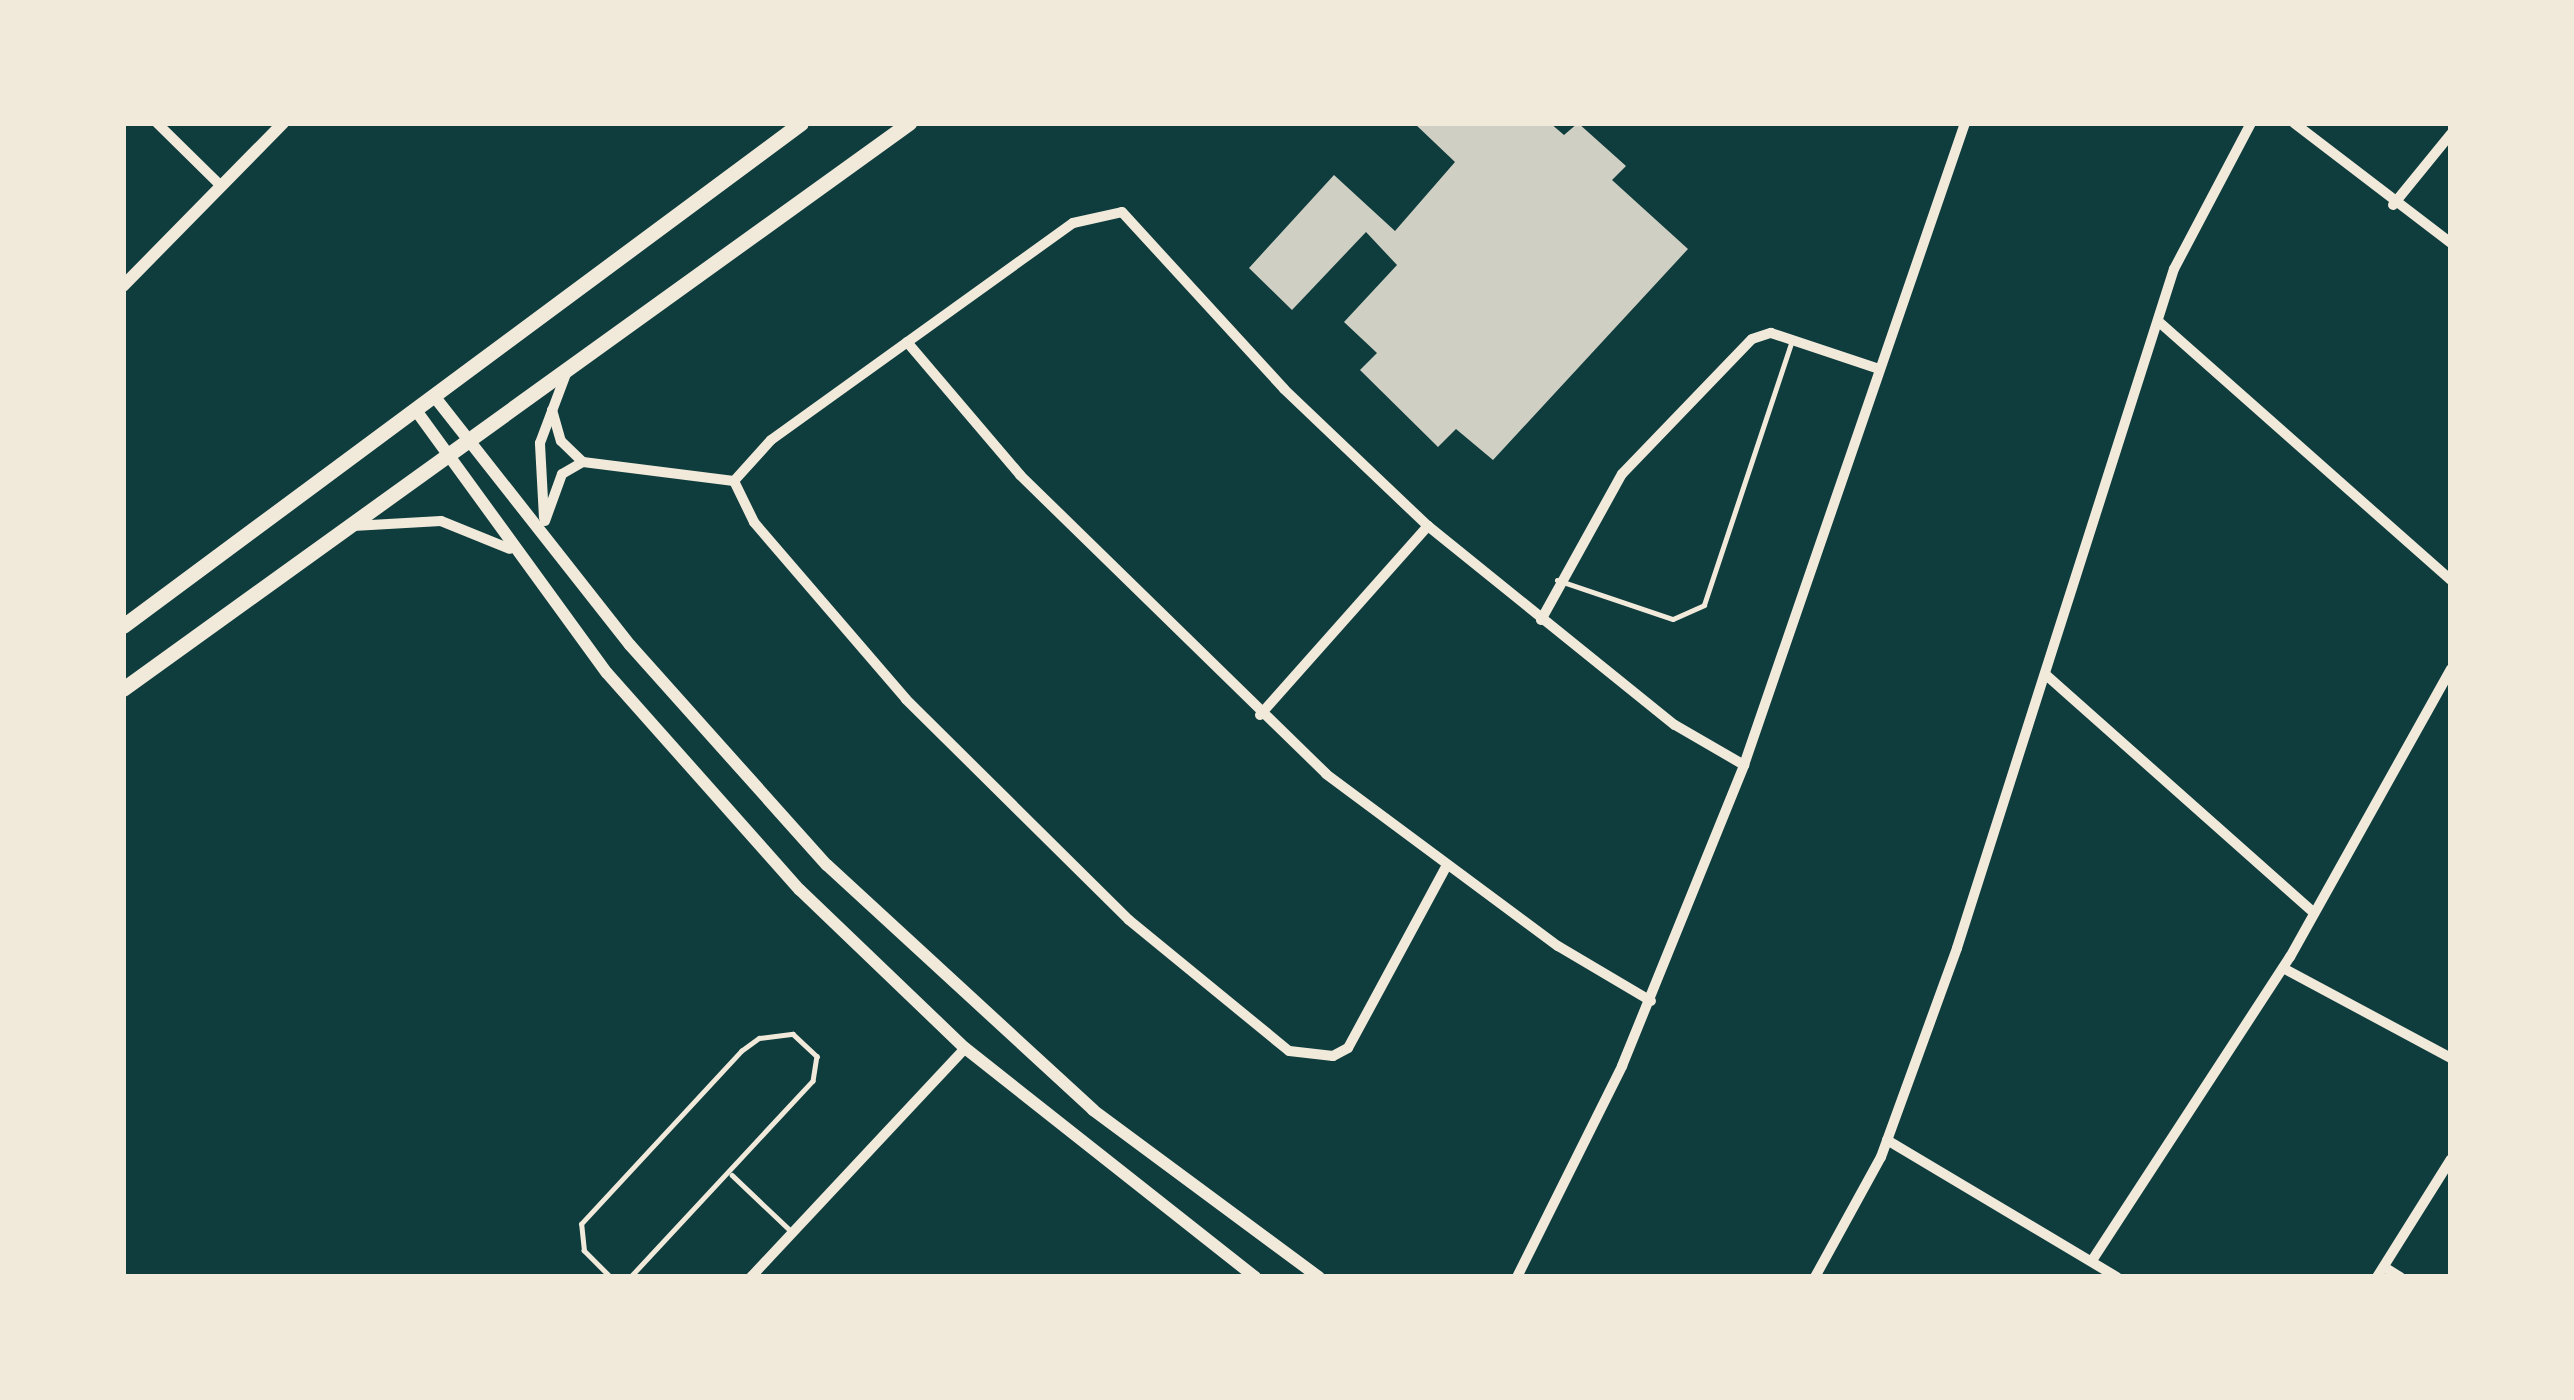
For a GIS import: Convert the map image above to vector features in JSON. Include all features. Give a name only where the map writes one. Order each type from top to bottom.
[{"type":"main road","points":[[123,626],[801,123]]},
{"type":"main road","points":[[123,689],[908,123]]},
{"type":"street","points":[[157,123],[221,186]]},
{"type":"street","points":[[123,286],[283,123]]},
{"type":"street","points":[[1815,1277],[1888,1140],[2158,321],[2210,188],[2251,123]]},
{"type":"street","points":[[2294,123],[2393,205],[2451,243]]},
{"type":"street","points":[[1517,1277],[1651,1001],[1744,765],[1962,125]]},
{"type":"street","points":[[2393,205],[2451,134]]},
{"type":"street","points":[[734,481],[771,440],[1073,223],[1122,212],[1284,389],[1428,526],[1675,725],[1744,765]]},
{"type":"street","points":[[2158,321],[2451,580]]},
{"type":"street","points":[[1541,620],[1557,580],[1622,473],[1738,349],[1771,334],[1879,369]]},
{"type":"street","points":[[908,342],[1020,476],[1260,716],[1447,865],[1651,1001]]},
{"type":"street","points":[[555,549],[537,475],[551,404],[568,368]]},
{"type":"street","points":[[434,396],[759,794],[991,1023],[1093,1110],[1319,1277]]},
{"type":"street","points":[[551,404],[561,441],[583,462]]},
{"type":"street","points":[[415,409],[510,549],[734,818],[964,1048],[1256,1277]]},
{"type":"street","points":[[545,521],[562,473],[583,462],[734,481],[796,575],[906,699],[1130,920],[1289,1051],[1333,1056],[1348,1048],[1447,865]]},
{"type":"street","points":[[349,526],[441,521],[510,549]]},
{"type":"street","points":[[1260,716],[1428,526]]},
{"type":"street","points":[[2093,1259],[2283,968],[2451,669]]},
{"type":"street","points":[[2045,674],[2314,913]]},
{"type":"street","points":[[2283,968],[2451,1058]]},
{"type":"street","points":[[751,1277],[964,1048]]},
{"type":"street","points":[[1888,1140],[2117,1277]]},
{"type":"street","points":[[2400,1277],[2380,1272],[2451,1159]]},
{"type":"lane","points":[[1557,580],[1673,619],[1704,605],[1792,341]]},
{"type":"lane","points":[[610,1277],[584,1251],[581,1224],[740,1051],[759,1038],[793,1034],[817,1056],[813,1081],[732,1174],[631,1277]]},
{"type":"lane","points":[[732,1174],[792,1232]]},
{"type":"building","points":[[1414,123],[1550,123],[1564,135],[1578,123],[1626,166],[1612,180],[1688,249],[1493,460],[1456,429],[1438,447],[1360,370],[1377,353],[1344,322],[1397,265],[1366,232],[1292,310],[1249,268],[1334,175],[1395,231],[1455,162]]}]
